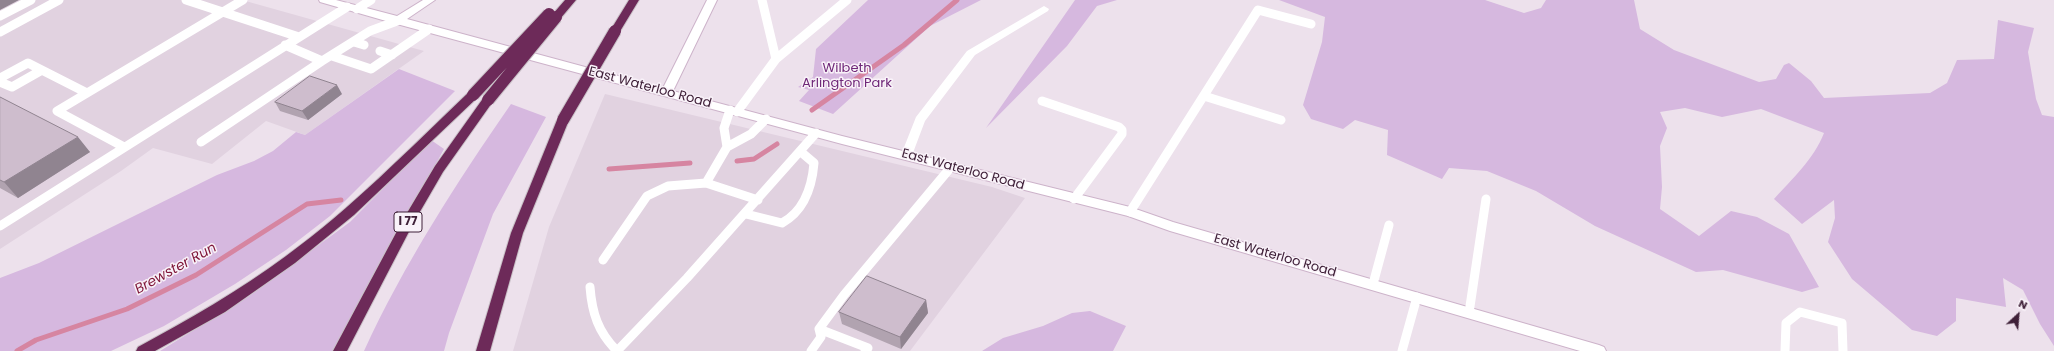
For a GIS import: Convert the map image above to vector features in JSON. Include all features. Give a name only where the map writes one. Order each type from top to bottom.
[{"type":"highway","points":[[143,351],[220,308],[290,260],[350,212],[473,95],[553,16],[564,0]]},
{"type":"highway","name":"I 77","points":[[340,351],[408,221],[439,169],[488,100],[553,16],[571,0]]},
{"type":"highway","points":[[483,351],[517,233],[563,120],[634,0]]},
{"type":"main road","name":"East Waterloo Road","points":[[324,0],[397,21],[816,133],[1130,212],[1170,226],[1599,351]]},
{"type":"main road","points":[[397,21],[430,0]]},
{"type":"main road","points":[[667,92],[712,0]]},
{"type":"main road","points":[[906,155],[920,120],[971,53],[1044,9]]},
{"type":"lane","points":[[0,16],[31,0]]},
{"type":"lane","points":[[0,32],[59,0]]},
{"type":"lane","points":[[186,0],[299,37]]},
{"type":"lane","points":[[124,147],[56,111],[243,0]]},
{"type":"lane","points":[[0,226],[285,45],[352,8],[371,0]]},
{"type":"lane","points":[[762,0],[776,59]]},
{"type":"lane","points":[[727,146],[724,128],[734,111],[776,59],[847,0]]},
{"type":"lane","points":[[1130,212],[1258,10],[1311,24]]},
{"type":"lane","points":[[201,142],[322,61],[370,31],[397,21]]},
{"type":"lane","points":[[332,56],[371,69],[429,29]]},
{"type":"lane","points":[[354,42],[364,46]]},
{"type":"lane","points":[[285,45],[322,61]]},
{"type":"lane","points":[[380,51],[392,55]]},
{"type":"lane","points":[[0,78],[28,63],[87,93]]},
{"type":"lane","points":[[0,82],[12,87],[42,70]]},
{"type":"lane","points":[[1204,96],[1280,120]]},
{"type":"lane","points":[[1042,101],[1119,127],[1122,130],[1122,134],[1074,198]]},
{"type":"lane","points":[[706,183],[727,146],[750,134],[766,119]]},
{"type":"lane","points":[[590,287],[590,302],[596,325],[607,342],[617,351],[746,214],[816,133]]},
{"type":"lane","points":[[746,214],[782,223],[794,215],[809,188],[814,175],[814,164],[809,157],[801,152]]},
{"type":"lane","points":[[818,329],[844,295],[951,167]]},
{"type":"lane","points":[[604,260],[647,196],[655,190],[667,186],[706,183],[758,200]]},
{"type":"lane","points":[[1470,313],[1486,199]]},
{"type":"lane","points":[[1373,284],[1389,225]]},
{"type":"lane","points":[[1402,351],[1417,297]]},
{"type":"lane","points":[[1785,351],[1786,322],[1800,312],[1842,323],[1843,351]]},
{"type":"lane","points":[[811,351],[821,337],[818,329]]},
{"type":"lane","points":[[818,329],[868,348],[865,351]]},
{"type":"shaded area","points":[[0,0],[242,0],[424,51],[305,135],[266,121],[212,164],[153,148],[121,171],[0,249]]},
{"type":"shaded area","points":[[605,94],[992,187],[1025,198],[910,351],[513,351],[549,227]]},
{"type":"green space","name":"Wilbeth Arlington Park","points":[[868,0],[981,0],[930,26],[833,114],[799,101],[809,90],[798,87],[813,77],[816,49]]},
{"type":"green space","points":[[1075,0],[1117,0],[1097,6],[1067,46],[986,128]]},
{"type":"green space","points":[[1279,0],[1485,0],[1524,13],[1541,8],[1546,0],[1634,0],[1640,29],[1674,50],[1759,82],[1776,79],[1784,65],[1789,63],[1811,81],[1824,98],[1930,93],[1947,83],[1957,60],[1994,59],[1998,20],[2034,28],[2028,52],[2036,99],[2042,115],[2054,117],[2054,346],[2040,324],[2023,290],[2003,278],[2006,307],[1956,298],[1956,321],[1937,336],[1912,330],[1852,279],[1828,242],[1835,218],[1834,200],[1802,224],[1774,199],[1809,160],[1824,133],[1761,109],[1722,117],[1685,108],[1660,112],[1667,128],[1660,146],[1662,187],[1660,209],[1699,236],[1731,211],[1757,217],[1789,234],[1819,287],[1802,292],[1723,270],[1696,272],[1595,226],[1536,191],[1487,171],[1449,168],[1442,179],[1387,155],[1388,130],[1355,120],[1343,129],[1311,119],[1303,105],[1322,42],[1325,17]]},
{"type":"green space","points":[[399,69],[455,91],[330,216],[286,250],[235,284],[164,326],[111,351],[0,351],[0,278],[39,263],[217,175],[254,161],[273,151],[296,132],[305,135]]},
{"type":"green space","points":[[511,104],[546,117],[493,214],[449,333],[444,351],[364,351],[396,287],[432,224]]},
{"type":"green space","points":[[431,140],[444,149],[334,351],[160,351],[249,296],[350,222]]},
{"type":"green space","points":[[1090,311],[1126,326],[1113,351],[982,351],[1003,338],[1043,326],[1072,313]]},
{"type":"building","points":[[310,76],[337,85],[302,111],[275,102]]},
{"type":"building","points":[[0,97],[78,137],[4,182],[0,180]]},
{"type":"building","points":[[867,276],[926,300],[900,337],[839,312]]},
{"type":"waterway","name":"Brewster Run","points":[[812,110],[904,45],[957,0]]},
{"type":"waterway","name":"Brewster Run","points":[[737,161],[754,159],[777,144]]},
{"type":"waterway","name":"Brewster Run","points":[[609,169],[690,163]]},
{"type":"waterway","name":"Brewster Run","points":[[17,351],[36,340],[127,309],[196,275],[307,204],[341,200]]}]
